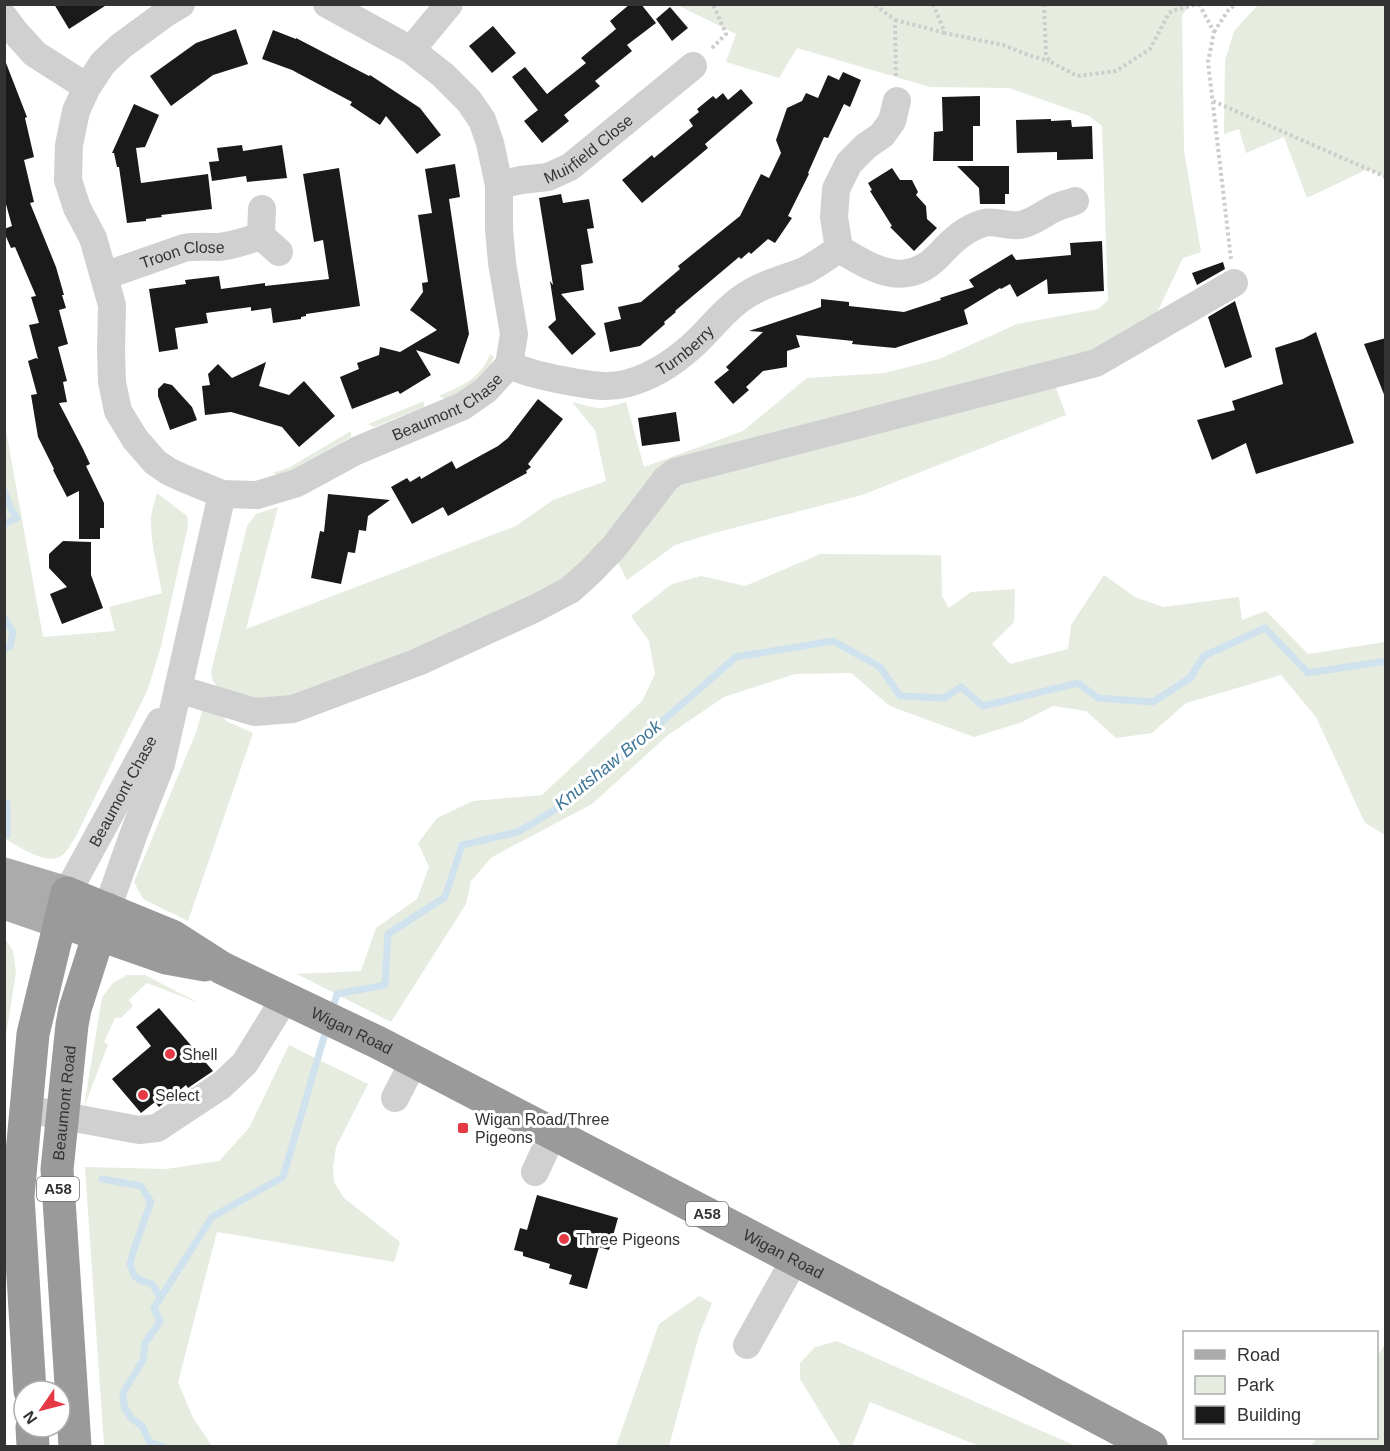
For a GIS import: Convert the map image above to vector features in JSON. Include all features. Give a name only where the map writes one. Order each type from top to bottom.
[{"type":"highway","name":"Wigan Road","points":[[64,907],[102,922],[172,936],[222,968],[414,1061],[1151,1446]]},
{"type":"highway","name":"A58","points":[[29,1379],[18,1196],[33,1034],[64,907]]},
{"type":"highway","name":"Beaumont Road","points":[[75,1446],[57,1169],[74,1017],[102,922]]},
{"type":"main road","name":"Wigan Road","points":[[4,874],[64,907]]},
{"type":"main road","name":"Wigan Road","points":[[4,903],[64,907]]},
{"type":"street","name":"Beaumont Chase","points":[[181,4],[121,46],[103,63],[87,87],[74,118],[69,145],[68,180],[77,208],[93,238],[112,304],[112,382],[118,411],[135,439],[155,462],[168,471],[222,494],[257,495],[297,483],[356,451],[463,406],[486,390],[509,365],[514,334],[502,263],[499,185],[490,143],[482,120],[468,101],[443,75],[411,50],[327,4]]},
{"type":"street","points":[[411,50],[449,4]]},
{"type":"street","points":[[4,17],[35,54],[87,87]]},
{"type":"street","name":"Muirfield Close","points":[[499,185],[548,177],[570,167],[658,81],[693,66]]},
{"type":"street","points":[[897,100],[888,140],[866,146],[849,163],[836,189],[834,217],[839,249],[872,268],[889,273],[906,274],[921,270],[959,236],[973,228],[985,223],[1016,226],[1025,224],[1061,199]]},
{"type":"street","name":"Troon Close","points":[[104,276],[184,248],[231,245],[267,232]]},
{"type":"street","name":"Turnberry","points":[[509,365],[529,374],[582,384],[609,386],[633,381],[662,368],[685,352],[743,297],[766,285],[807,270],[839,249]]},
{"type":"street","points":[[178,688],[255,712],[284,710],[293,709],[398,670],[536,608],[570,590],[614,547],[666,478],[675,472],[1096,363],[1234,283]]},
{"type":"street","name":"Beaumont Chase","points":[[102,922],[161,764],[222,494]]},
{"type":"street","name":"Beaumont Chase","points":[[64,907],[178,688]]},
{"type":"street","points":[[26,1109],[139,1130],[157,1128],[222,1085],[245,1063],[285,998]]},
{"type":"street","points":[[395,1098],[414,1061]]},
{"type":"street","points":[[535,1172],[553,1133]]},
{"type":"street","points":[[747,1345],[795,1259]]},
{"type":"path","points":[[693,66],[726,34],[713,4]]},
{"type":"path","points":[[933,4],[945,33]]},
{"type":"path","points":[[1044,4],[1046,54],[1049,60]]},
{"type":"path","points":[[876,5],[895,20],[1003,45],[1049,60],[1077,76],[1116,71],[1150,49],[1170,13],[1175,10],[1199,4],[1214,32]]},
{"type":"path","points":[[1234,283],[1208,62],[1214,32],[1229,9],[1237,4]]},
{"type":"path","points":[[895,20],[897,100]]},
{"type":"path","points":[[1213,100],[1386,177]]},
{"type":"green space","points":[[677,5],[1190,5],[1182,15],[1184,150],[1201,252],[1183,258],[1147,334],[1051,374],[1066,415],[862,495],[675,545],[627,580],[609,545],[567,585],[290,704],[260,706],[218,689],[211,672],[247,526],[256,514],[278,507],[246,629],[516,526],[553,500],[606,481],[595,430],[572,402],[604,408],[626,402],[644,467],[743,431],[807,378],[885,373],[939,359],[1017,324],[1098,309],[1108,300],[1102,126],[1089,116],[1009,88],[930,87],[797,48],[779,78],[726,62],[736,34]]},
{"type":"green space","points":[[1261,5],[1385,5],[1385,177],[1368,169],[1307,198],[1284,137],[1246,153],[1239,129],[1224,134],[1225,61],[1234,31],[1256,7]]},
{"type":"green space","points":[[490,354],[494,357],[490,365],[474,383],[445,399],[439,396],[470,380],[481,370]]},
{"type":"green space","points":[[424,401],[424,407],[374,427],[368,424]]},
{"type":"green space","points":[[4,419],[43,637],[115,631],[109,607],[162,593],[151,527],[151,514],[157,493],[187,516],[188,526],[161,646],[148,689],[75,838],[65,853],[48,859],[5,839]]},
{"type":"green space","points":[[351,431],[351,437],[293,470],[277,475],[273,473],[290,467]]},
{"type":"green space","points":[[820,554],[941,555],[942,596],[949,608],[971,592],[1015,589],[1014,622],[992,644],[1010,664],[1068,649],[1071,625],[1104,575],[1135,597],[1163,607],[1239,597],[1242,620],[1266,611],[1308,654],[1385,642],[1385,835],[1365,823],[1316,717],[1281,675],[1186,703],[1152,733],[1116,738],[1086,711],[1053,706],[1020,723],[974,737],[890,706],[851,673],[795,674],[724,697],[668,735],[592,804],[492,857],[471,881],[466,904],[391,1022],[297,974],[361,971],[376,928],[417,899],[429,867],[418,843],[437,818],[473,801],[542,795],[642,701],[655,674],[649,641],[631,616],[672,584],[701,576],[745,586]]},
{"type":"green space","points":[[203,707],[222,713],[226,721],[253,733],[188,921],[143,899],[134,882],[197,730]]},
{"type":"green space","points":[[5,938],[13,951],[16,972],[5,1042]]},
{"type":"green space","points":[[127,975],[145,975],[199,1003],[147,983],[129,1000],[133,1006],[121,1018],[115,1018],[104,1042],[108,1045],[84,1107],[102,997],[113,983]]},
{"type":"green space","points":[[289,1045],[368,1084],[336,1147],[334,1182],[344,1198],[400,1242],[394,1262],[217,1232],[178,1382],[193,1418],[212,1446],[104,1446],[85,1167],[166,1169],[219,1161],[249,1128]]},
{"type":"green space","points":[[699,1296],[712,1303],[699,1335],[669,1446],[616,1446],[659,1324]]},
{"type":"green space","points":[[837,1341],[1076,1446],[979,1446],[870,1402],[852,1446],[841,1446],[800,1379],[800,1363],[815,1347]]},
{"type":"green space","points":[[1385,1344],[1385,1446],[1311,1446],[1316,1439],[1378,1439],[1378,1355]]},
{"type":"building","points":[[54,4],[108,4],[69,29]]},
{"type":"building","points":[[630,4],[641,4],[656,23],[627,45],[632,51],[595,81],[600,86],[564,115],[569,121],[542,143],[524,121],[538,110],[512,77],[525,67],[547,94],[586,63],[581,58],[616,29],[610,21]]},
{"type":"building","points":[[670,7],[688,28],[672,41],[656,19]]},
{"type":"building","points":[[493,26],[516,53],[492,73],[469,46]]},
{"type":"building","points":[[236,29],[248,64],[213,75],[171,106],[150,76],[196,43]]},
{"type":"building","points":[[273,30],[296,38],[370,75],[420,108],[441,135],[417,154],[386,116],[380,125],[350,105],[352,102],[292,70],[262,59]]},
{"type":"building","points":[[4,63],[6,63],[27,117],[25,118],[34,157],[24,160],[34,202],[30,203],[56,267],[64,295],[62,295],[66,308],[59,310],[68,344],[58,347],[67,381],[63,382],[67,402],[59,403],[90,464],[86,466],[104,503],[104,528],[100,528],[100,539],[79,539],[79,491],[67,497],[38,437],[31,395],[37,394],[28,361],[38,359],[29,325],[39,323],[31,297],[36,296],[15,247],[11,248],[4,232],[4,229],[12,226],[4,197]]},
{"type":"building","points":[[843,72],[861,80],[850,107],[844,104],[828,138],[824,137],[788,216],[792,218],[775,243],[768,239],[751,254],[749,252],[741,259],[739,257],[675,311],[664,322],[665,324],[640,346],[610,352],[604,323],[621,319],[618,307],[641,302],[680,269],[678,266],[740,216],[761,174],[769,178],[781,153],[776,140],[787,108],[802,101],[806,93],[818,98],[828,75],[839,80]]},
{"type":"building","points":[[741,89],[753,103],[705,144],[708,148],[642,203],[622,180],[652,155],[654,158],[693,126],[689,120],[699,112],[697,109],[713,96],[716,99],[723,93],[728,100]]},
{"type":"building","points":[[980,96],[980,126],[973,126],[973,161],[933,161],[934,132],[943,131],[942,97]]},
{"type":"building","points":[[134,104],[159,115],[145,147],[136,148],[141,183],[208,174],[212,209],[161,215],[162,217],[146,219],[146,221],[127,223],[119,167],[112,153]]},
{"type":"building","points":[[1051,119],[1051,121],[1071,120],[1072,127],[1092,126],[1093,159],[1057,160],[1057,152],[1017,153],[1016,120]]},
{"type":"building","points":[[242,145],[243,151],[282,145],[287,178],[247,182],[246,176],[212,181],[209,162],[219,161],[217,148]]},
{"type":"building","points":[[455,164],[460,197],[449,199],[469,334],[459,364],[416,350],[431,375],[400,394],[398,391],[352,409],[340,377],[359,369],[357,363],[379,355],[380,347],[400,352],[437,330],[410,310],[423,292],[422,283],[428,282],[418,215],[432,213],[425,169]]},
{"type":"building","points":[[957,166],[1009,166],[1009,194],[1005,194],[1005,204],[980,204],[979,188]]},
{"type":"building","points":[[339,168],[360,306],[306,314],[301,319],[273,323],[271,308],[251,311],[251,307],[206,313],[208,323],[175,328],[178,349],[159,352],[149,289],[186,284],[185,280],[219,276],[221,289],[265,283],[265,286],[329,279],[323,240],[314,242],[303,174]]},
{"type":"building","points":[[892,168],[900,180],[912,180],[918,192],[916,195],[926,206],[927,219],[937,228],[914,251],[890,227],[892,226],[870,191],[872,190],[868,183]]},
{"type":"building","points":[[561,194],[563,203],[589,199],[594,228],[587,229],[593,263],[581,265],[584,290],[561,294],[596,334],[572,355],[548,327],[556,320],[550,281],[553,285],[539,198]]},
{"type":"building","points":[[1102,241],[1104,291],[1048,294],[1047,279],[1017,297],[1010,284],[964,310],[968,324],[895,348],[796,335],[800,347],[787,351],[787,367],[763,371],[746,387],[749,390],[733,404],[714,382],[729,370],[726,367],[763,332],[749,331],[821,307],[821,299],[849,302],[849,306],[904,312],[974,287],[969,280],[1012,254],[1016,260],[1071,255],[1070,243]]},
{"type":"building","points":[[1223,262],[1225,269],[1197,285],[1192,273]]},
{"type":"building","points":[[1235,301],[1252,357],[1225,368],[1208,317]]},
{"type":"building","points":[[1316,332],[1354,443],[1256,474],[1246,443],[1212,460],[1197,420],[1235,410],[1232,401],[1283,384],[1275,348]]},
{"type":"building","points":[[1386,338],[1386,396],[1385,397],[1364,344]]},
{"type":"building","points":[[266,362],[259,386],[289,395],[304,381],[335,416],[299,447],[282,427],[231,412],[205,415],[202,386],[210,385],[208,374],[218,364],[232,378]]},
{"type":"building","points":[[164,383],[172,385],[192,407],[197,420],[170,430],[158,396],[158,389]]},
{"type":"building","points":[[538,399],[563,419],[528,464],[531,467],[526,471],[527,473],[448,516],[443,507],[412,524],[391,487],[407,478],[410,482],[420,476],[421,479],[452,461],[456,469],[498,446],[508,438]]},
{"type":"building","points":[[676,412],[680,441],[642,446],[638,418]]},
{"type":"building","points":[[328,494],[390,500],[368,516],[366,531],[359,530],[355,553],[348,552],[341,584],[311,578],[320,531],[324,532]]},
{"type":"building","points":[[63,541],[91,542],[91,575],[103,608],[62,624],[50,594],[67,587],[49,568],[49,554]]},
{"type":"building","name":"Shell","points":[[159,1008],[213,1071],[188,1088],[186,1085],[159,1107],[155,1102],[141,1113],[112,1079],[151,1046],[136,1027]]},
{"type":"building","name":"Three Pigeons","points":[[537,1195],[618,1218],[609,1250],[599,1247],[587,1289],[569,1284],[572,1275],[549,1268],[550,1264],[523,1256],[523,1252],[514,1250],[520,1228],[527,1230]]},
{"type":"waterway","points":[[4,491],[17,518],[4,524]]},
{"type":"waterway","points":[[4,618],[13,632],[10,646],[4,649]]},
{"type":"waterway","name":"Knutshaw Brook","points":[[332,1010],[337,994],[385,985],[388,934],[445,897],[462,845],[518,832],[573,799],[736,657],[833,641],[880,667],[900,696],[944,698],[961,687],[983,706],[1078,683],[1098,698],[1153,702],[1190,678],[1204,656],[1265,628],[1308,673],[1386,661]]},
{"type":"waterway","points":[[4,802],[7,803],[7,835]]},
{"type":"waterway","name":"Knutshaw Brook","points":[[162,1446],[150,1443],[142,1426],[131,1418],[124,1407],[123,1393],[143,1360],[145,1343],[160,1322],[154,1308],[212,1217],[283,1177],[327,1027]]},
{"type":"waterway","points":[[102,1179],[141,1186],[151,1202],[130,1264],[134,1276],[152,1284],[160,1297]]},
{"type":"place","name":"Shell","points":[[170,1054]]},
{"type":"place","name":"Select","points":[[143,1095]]},
{"type":"place","name":"Wigan Road/Three Pigeons","points":[[463,1128]]},
{"type":"place","name":"Three Pigeons","points":[[564,1239]]}]
